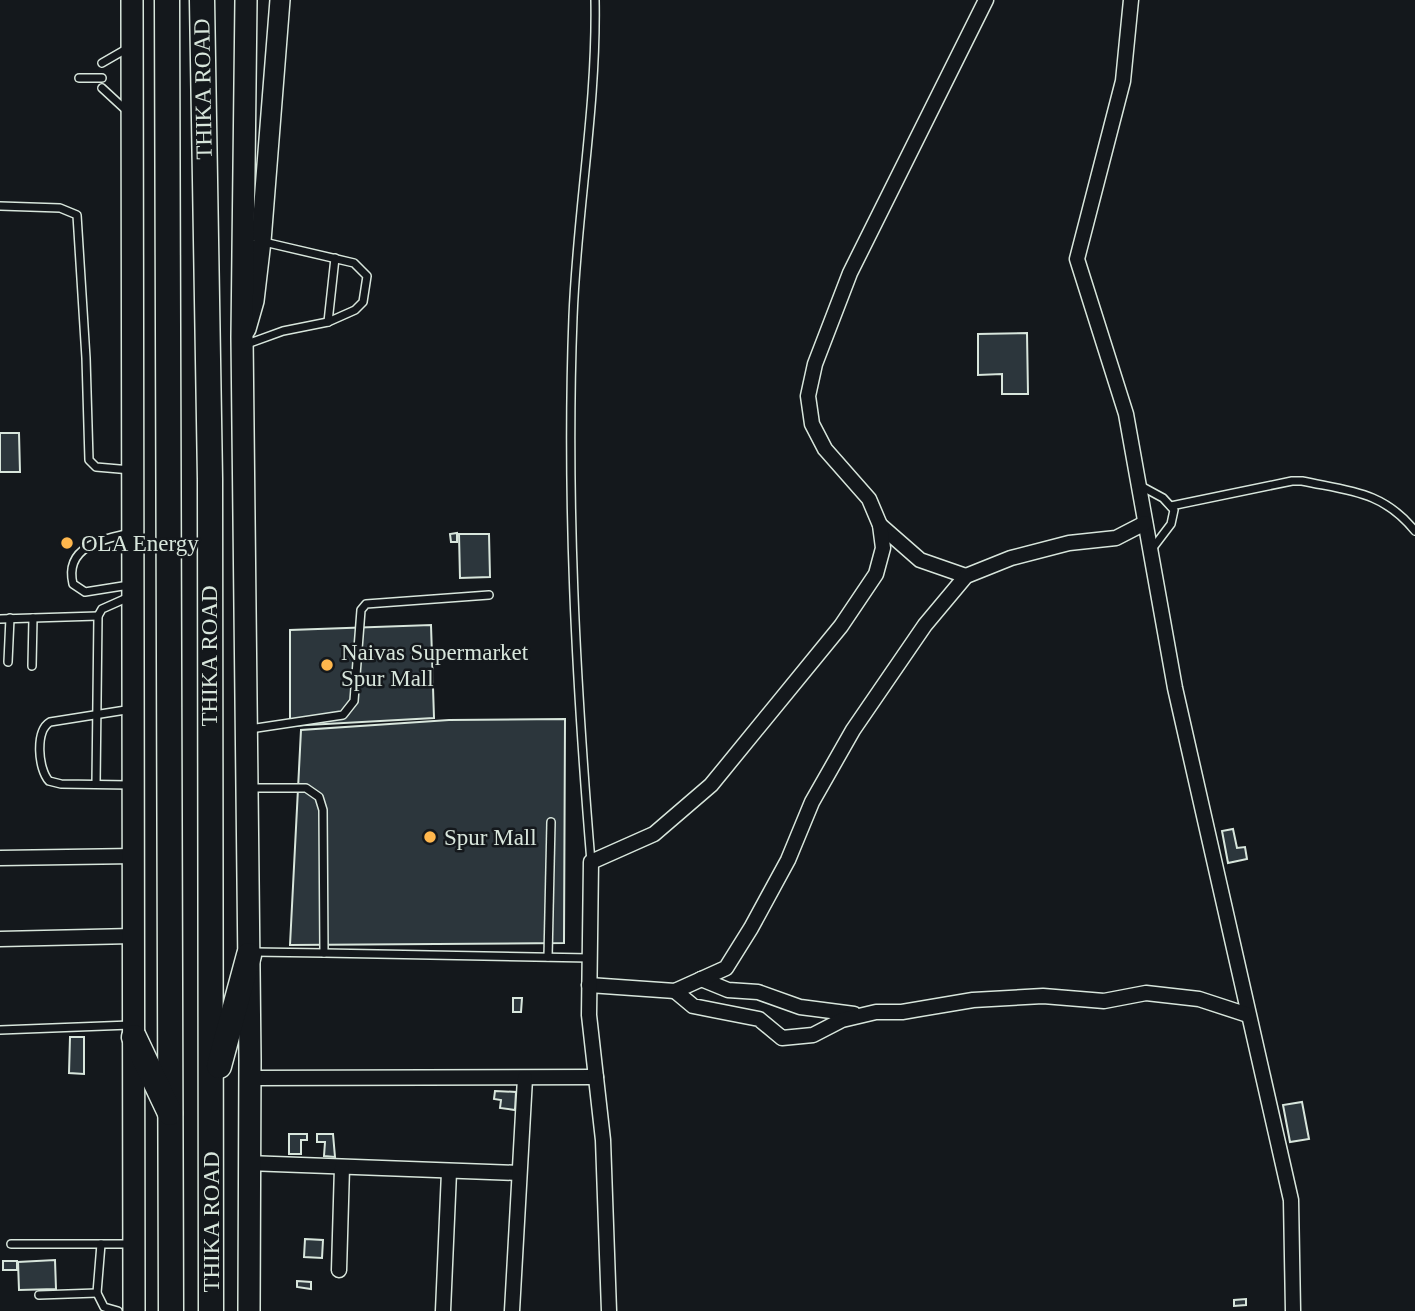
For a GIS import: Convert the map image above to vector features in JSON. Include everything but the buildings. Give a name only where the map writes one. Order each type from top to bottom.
[{"type":"highway","name":"THIKA ROAD","points":[[167,0],[172,1311]]},
{"type":"highway","name":"THIKA ROAD","points":[[202,0],[210,479],[211,1311]]},
{"type":"highway","points":[[210,1097],[249,954]]},
{"type":"highway","points":[[134,1031],[173,1120]]},
{"type":"main road","points":[[132,0],[134,1311]]},
{"type":"main road","name":"THIKA ROAD","points":[[246,0],[243,342],[250,1078],[249,1311]]},
{"type":"street","points":[[243,342],[250,318],[261,241],[280,0]]},
{"type":"street","points":[[609,1311],[603,1140],[589,1015],[590,862],[654,834],[711,785],[841,626],[876,574],[883,548],[880,525],[869,499],[825,449],[812,424],[808,396],[815,364],[850,273],[986,0]]},
{"type":"street","points":[[1131,0],[1124,81],[1077,259],[1126,414],[1175,688],[1291,1200],[1293,1311]]},
{"type":"street","points":[[589,985],[675,991],[726,968],[751,929],[788,860],[812,802],[853,730],[925,625],[966,576],[1011,558],[1069,543],[1116,538],[1146,523]]},
{"type":"street","points":[[880,525],[920,560],[966,576]]},
{"type":"street","points":[[0,858],[135,856]]},
{"type":"street","points":[[0,939],[133,936]]},
{"type":"street","points":[[701,979],[729,990],[758,992],[800,1007],[863,1015]]},
{"type":"street","points":[[675,991],[693,1006],[759,1019],[782,1038],[813,1035],[842,1020],[863,1015],[972,1000],[1043,996],[1104,1001],[1146,993],[1199,999],[1248,1015]]},
{"type":"street","points":[[250,1078],[596,1077]]},
{"type":"street","points":[[512,1311],[525,1078]]},
{"type":"street","points":[[249,1163],[449,1172],[519,1172]]},
{"type":"street","points":[[339,1270],[342,1167]]},
{"type":"street","points":[[443,1311],[449,1172]]},
{"type":"lane","points":[[590,862],[575,585],[572,388],[573,314],[587,167],[595,0]]},
{"type":"lane","points":[[102,63],[132,46]]},
{"type":"lane","points":[[79,78],[102,78]]},
{"type":"lane","points":[[103,88],[131,115]]},
{"type":"lane","points":[[0,206],[66,209],[76,215],[86,358],[89,460],[96,467],[132,470]]},
{"type":"lane","points":[[243,342],[328,322],[355,310],[363,302],[367,289],[367,276],[363,269],[335,258],[261,241]]},
{"type":"lane","points":[[328,322],[335,258]]},
{"type":"lane","points":[[1171,506],[1302,481],[1381,501],[1399,511],[1415,531]]},
{"type":"lane","points":[[1139,484],[1171,506],[1174,516],[1150,551]]},
{"type":"lane","points":[[132,533],[84,548],[73,558],[70,573],[73,584],[85,592],[133,590]]},
{"type":"lane","points":[[96,784],[97,616],[102,609],[133,590]]},
{"type":"lane","points":[[246,729],[343,715],[348,712],[355,701],[360,610],[366,604],[489,595]]},
{"type":"lane","points":[[0,619],[97,616]]},
{"type":"lane","points":[[8,662],[10,618]]},
{"type":"lane","points":[[32,666],[33,618]]},
{"type":"lane","points":[[134,708],[46,723],[42,732],[41,767],[46,777],[54,783],[134,785]]},
{"type":"lane","points":[[246,788],[306,788],[313,790],[319,797],[323,810],[324,953]]},
{"type":"lane","points":[[548,957],[551,822]]},
{"type":"lane","points":[[249,954],[590,958]]},
{"type":"lane","points":[[0,1030],[134,1031]]},
{"type":"lane","points":[[11,1244],[135,1244]]},
{"type":"lane","points":[[101,1244],[97,1293],[104,1307],[118,1311]]},
{"type":"lane","points":[[40,1295],[97,1293]]},
{"type":"place","name":"OLA Energy","points":[[67,543]]},
{"type":"place","name":"Naivas Supermarket Spur Mall","points":[[327,665]]},
{"type":"place","name":"Spur Mall","points":[[430,837]]}]
